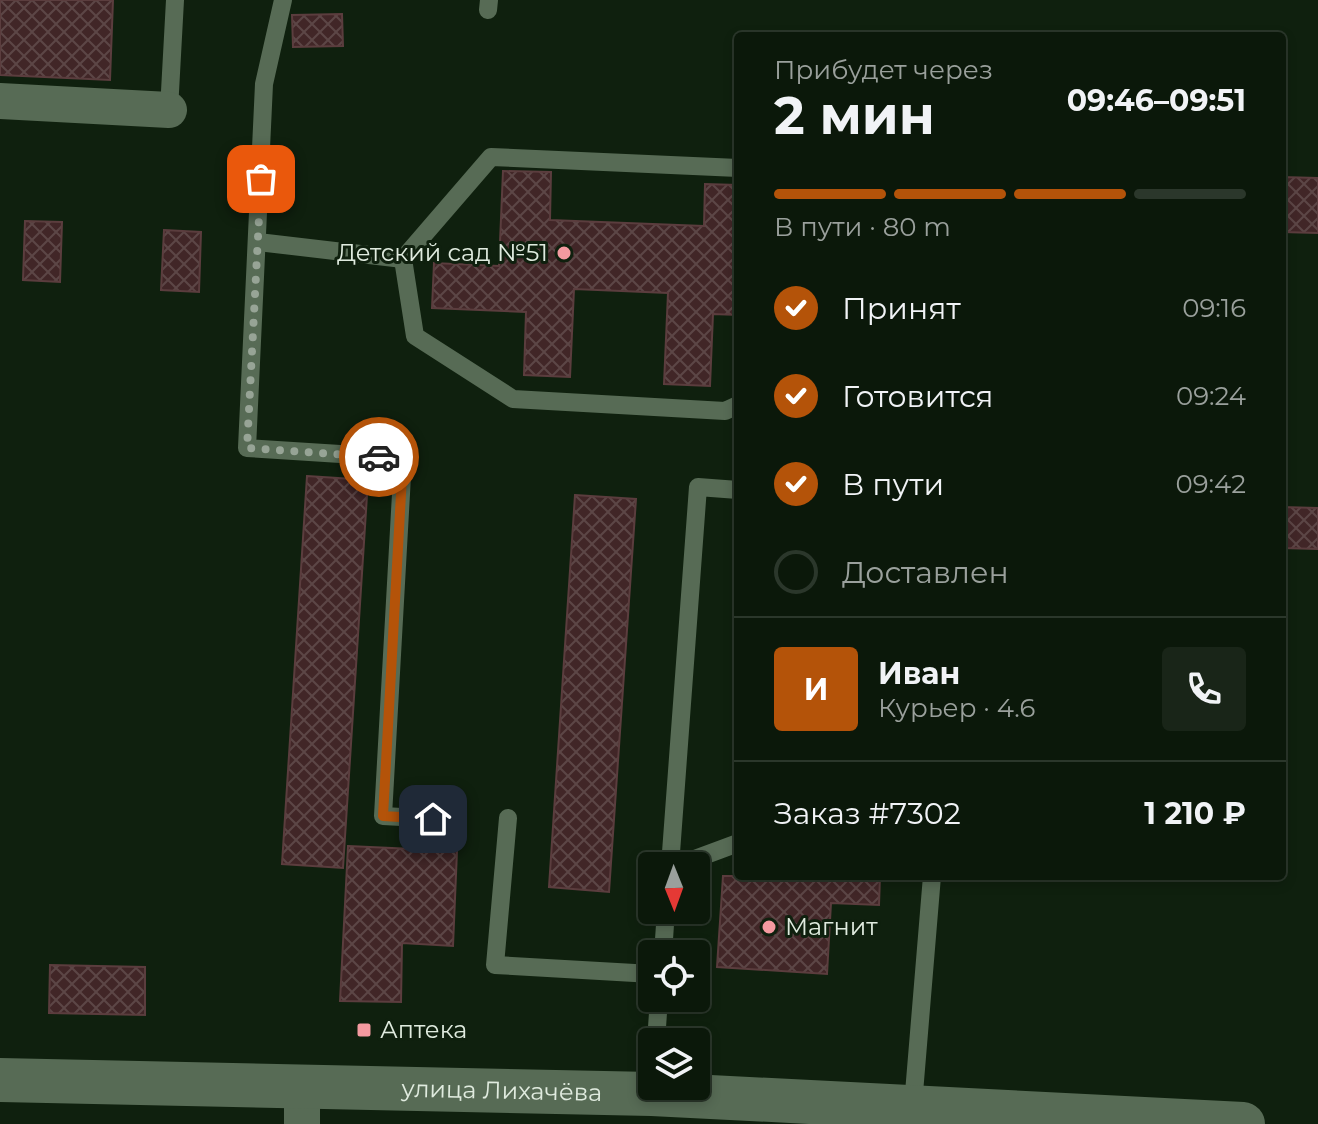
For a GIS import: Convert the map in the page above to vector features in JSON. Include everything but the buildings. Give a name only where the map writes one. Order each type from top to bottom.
[{"type":"main road","name":"улица Лихачёва","points":[[0,1080],[302,1105],[638,1091]]},
{"type":"main road","name":"улица Лихачёва","points":[[710,1099],[791,1112],[913,1105],[1105,1120],[1243,1124]]},
{"type":"street","points":[[0,101],[169,110]]},
{"type":"lane","points":[[169,110],[175,0]]},
{"type":"lane","points":[[283,0],[264,84],[247,448],[403,458],[383,816],[458,820]]},
{"type":"lane","points":[[734,168],[491,157],[403,259],[415,336],[513,399],[725,411],[734,407]]},
{"type":"lane","points":[[258,242],[403,259]]},
{"type":"lane","points":[[671,852],[698,487],[734,490]]},
{"type":"lane","points":[[508,818],[495,965],[638,973]]},
{"type":"lane","points":[[710,853],[734,844]]},
{"type":"lane","points":[[913,1105],[932,880]]},
{"type":"way so far","points":[[261,179],[247,448],[379,457]]},
{"type":"place","name":"Детский сад №51","points":[[564,253]]},
{"type":"place","name":"Магнит","points":[[769,927]]},
{"type":"place","name":"Аптека","points":[[364,1030]]},
{"type":"route","points":[[379,457],[403,458],[383,816],[433,819]]}]
